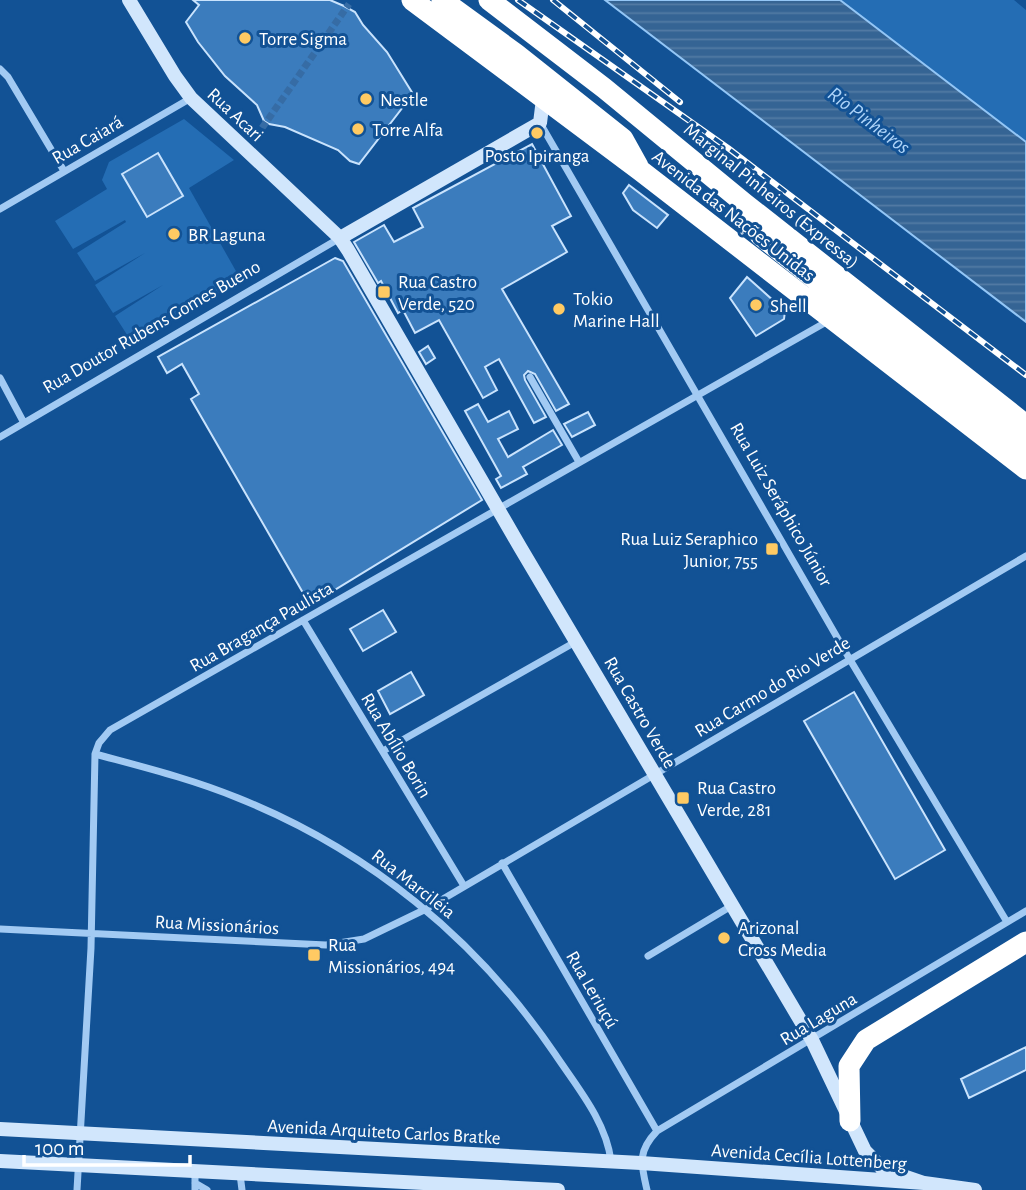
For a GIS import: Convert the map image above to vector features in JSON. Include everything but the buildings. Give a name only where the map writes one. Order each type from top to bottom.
[{"type":"highway","name":"Avenida das Nações Unidas","points":[[412,0],[640,171],[1026,469]]},
{"type":"highway","points":[[442,0],[516,54],[623,139],[640,171]]},
{"type":"highway","name":"Marginal Pinheiros (Expressa)","points":[[489,0],[604,88],[744,203],[1026,425]]},
{"type":"highway","points":[[744,203],[760,235],[1026,448]]},
{"type":"highway","points":[[850,1121],[849,1066],[866,1040],[1026,942]]},
{"type":"street","name":"Rua Acari","points":[[129,0],[191,98],[340,238]]},
{"type":"street","points":[[0,69],[8,77],[64,170]]},
{"type":"street","name":"Rua Caiará","points":[[0,209],[191,98]]},
{"type":"street","points":[[540,123],[543,99]]},
{"type":"street","name":"Rua Doutor Rubens Gomes Bueno","points":[[0,437],[540,123]]},
{"type":"street","name":"Rua Luiz Seráphico Júnior","points":[[540,123],[849,658],[1007,922]]},
{"type":"street","name":"Rua Castro Verde","points":[[340,238],[813,1040],[865,1151],[877,1164],[897,1175],[923,1183]]},
{"type":"street","name":"Rua Bragança Paulista","points":[[96,754],[99,743],[110,730],[831,319]]},
{"type":"street","points":[[530,377],[579,461]]},
{"type":"street","points":[[0,379],[24,423]]},
{"type":"street","name":"Rua Carmo do Rio Verde","points":[[426,909],[1026,556]]},
{"type":"street","name":"Rua Abílio Borin","points":[[303,620],[464,886]]},
{"type":"street","points":[[383,751],[578,641]]},
{"type":"street","points":[[77,1190],[92,934],[96,754]]},
{"type":"street","name":"Rua Marciléia","points":[[96,754],[221,792],[289,820],[356,858],[426,909],[480,961],[533,1022],[604,1131],[611,1162]]},
{"type":"street","name":"Rua Leriuçú","points":[[502,863],[657,1131]]},
{"type":"street","points":[[649,956],[734,904]]},
{"type":"street","name":"Rua Missionários","points":[[0,929],[326,945],[364,939],[426,909]]},
{"type":"street","name":"Rua Laguna","points":[[657,1131],[1026,911]]},
{"type":"street","name":"Avenida Arquiteto Carlos Bratke","points":[[0,1129],[641,1163]]},
{"type":"street","points":[[647,1190],[641,1163],[647,1143],[657,1131]]},
{"type":"street","points":[[0,1161],[78,1166],[195,1182],[240,1174],[474,1188],[558,1190]]},
{"type":"street","name":"Avenida Cecília Lottenberg","points":[[641,1163],[923,1183],[975,1190]]},
{"type":"street","points":[[240,1174],[242,1190]]},
{"type":"street","points":[[195,1182],[207,1190]]},
{"type":"shaded area","points":[[840,0],[1014,0],[1026,10],[1026,142]]},
{"type":"shaded area","name":"BR Laguna","points":[[184,119],[234,160],[189,188],[241,280],[133,344],[115,316],[163,285],[113,313],[95,285],[145,253],[95,281],[77,253],[126,222],[125,220],[73,249],[55,221],[107,189],[102,180],[109,162]]},
{"type":"water","name":"Rio Pinheiros","points":[[605,0],[840,0],[1026,142],[1026,322]]},
{"type":"tunnel","points":[[262,128],[349,4]]},
{"type":"railway","points":[[518,0],[728,148],[1026,375]]},
{"type":"railway","points":[[553,0],[680,102]]},
{"type":"place","name":"Torre Sigma","points":[[245,38]]},
{"type":"place","name":"Nestle","points":[[366,99]]},
{"type":"place","name":"Torre Alfa","points":[[358,129]]},
{"type":"place","name":"Posto Ipiranga","points":[[537,133]]},
{"type":"place","name":"BR Laguna","points":[[174,234]]},
{"type":"place","name":"Rua Castro Verde, 520","points":[[384,292]]},
{"type":"place","name":"Shell","points":[[756,305]]},
{"type":"place","name":"Tokio Marine Hall","points":[[559,309]]},
{"type":"place","name":"Rua Luiz Seraphico Junior, 755","points":[[772,549]]},
{"type":"place","name":"Rua Castro Verde, 281","points":[[683,798]]},
{"type":"place","name":"Arizonal Cross Media","points":[[724,938]]},
{"type":"place","name":"Rua Missionários, 494","points":[[314,955]]}]
